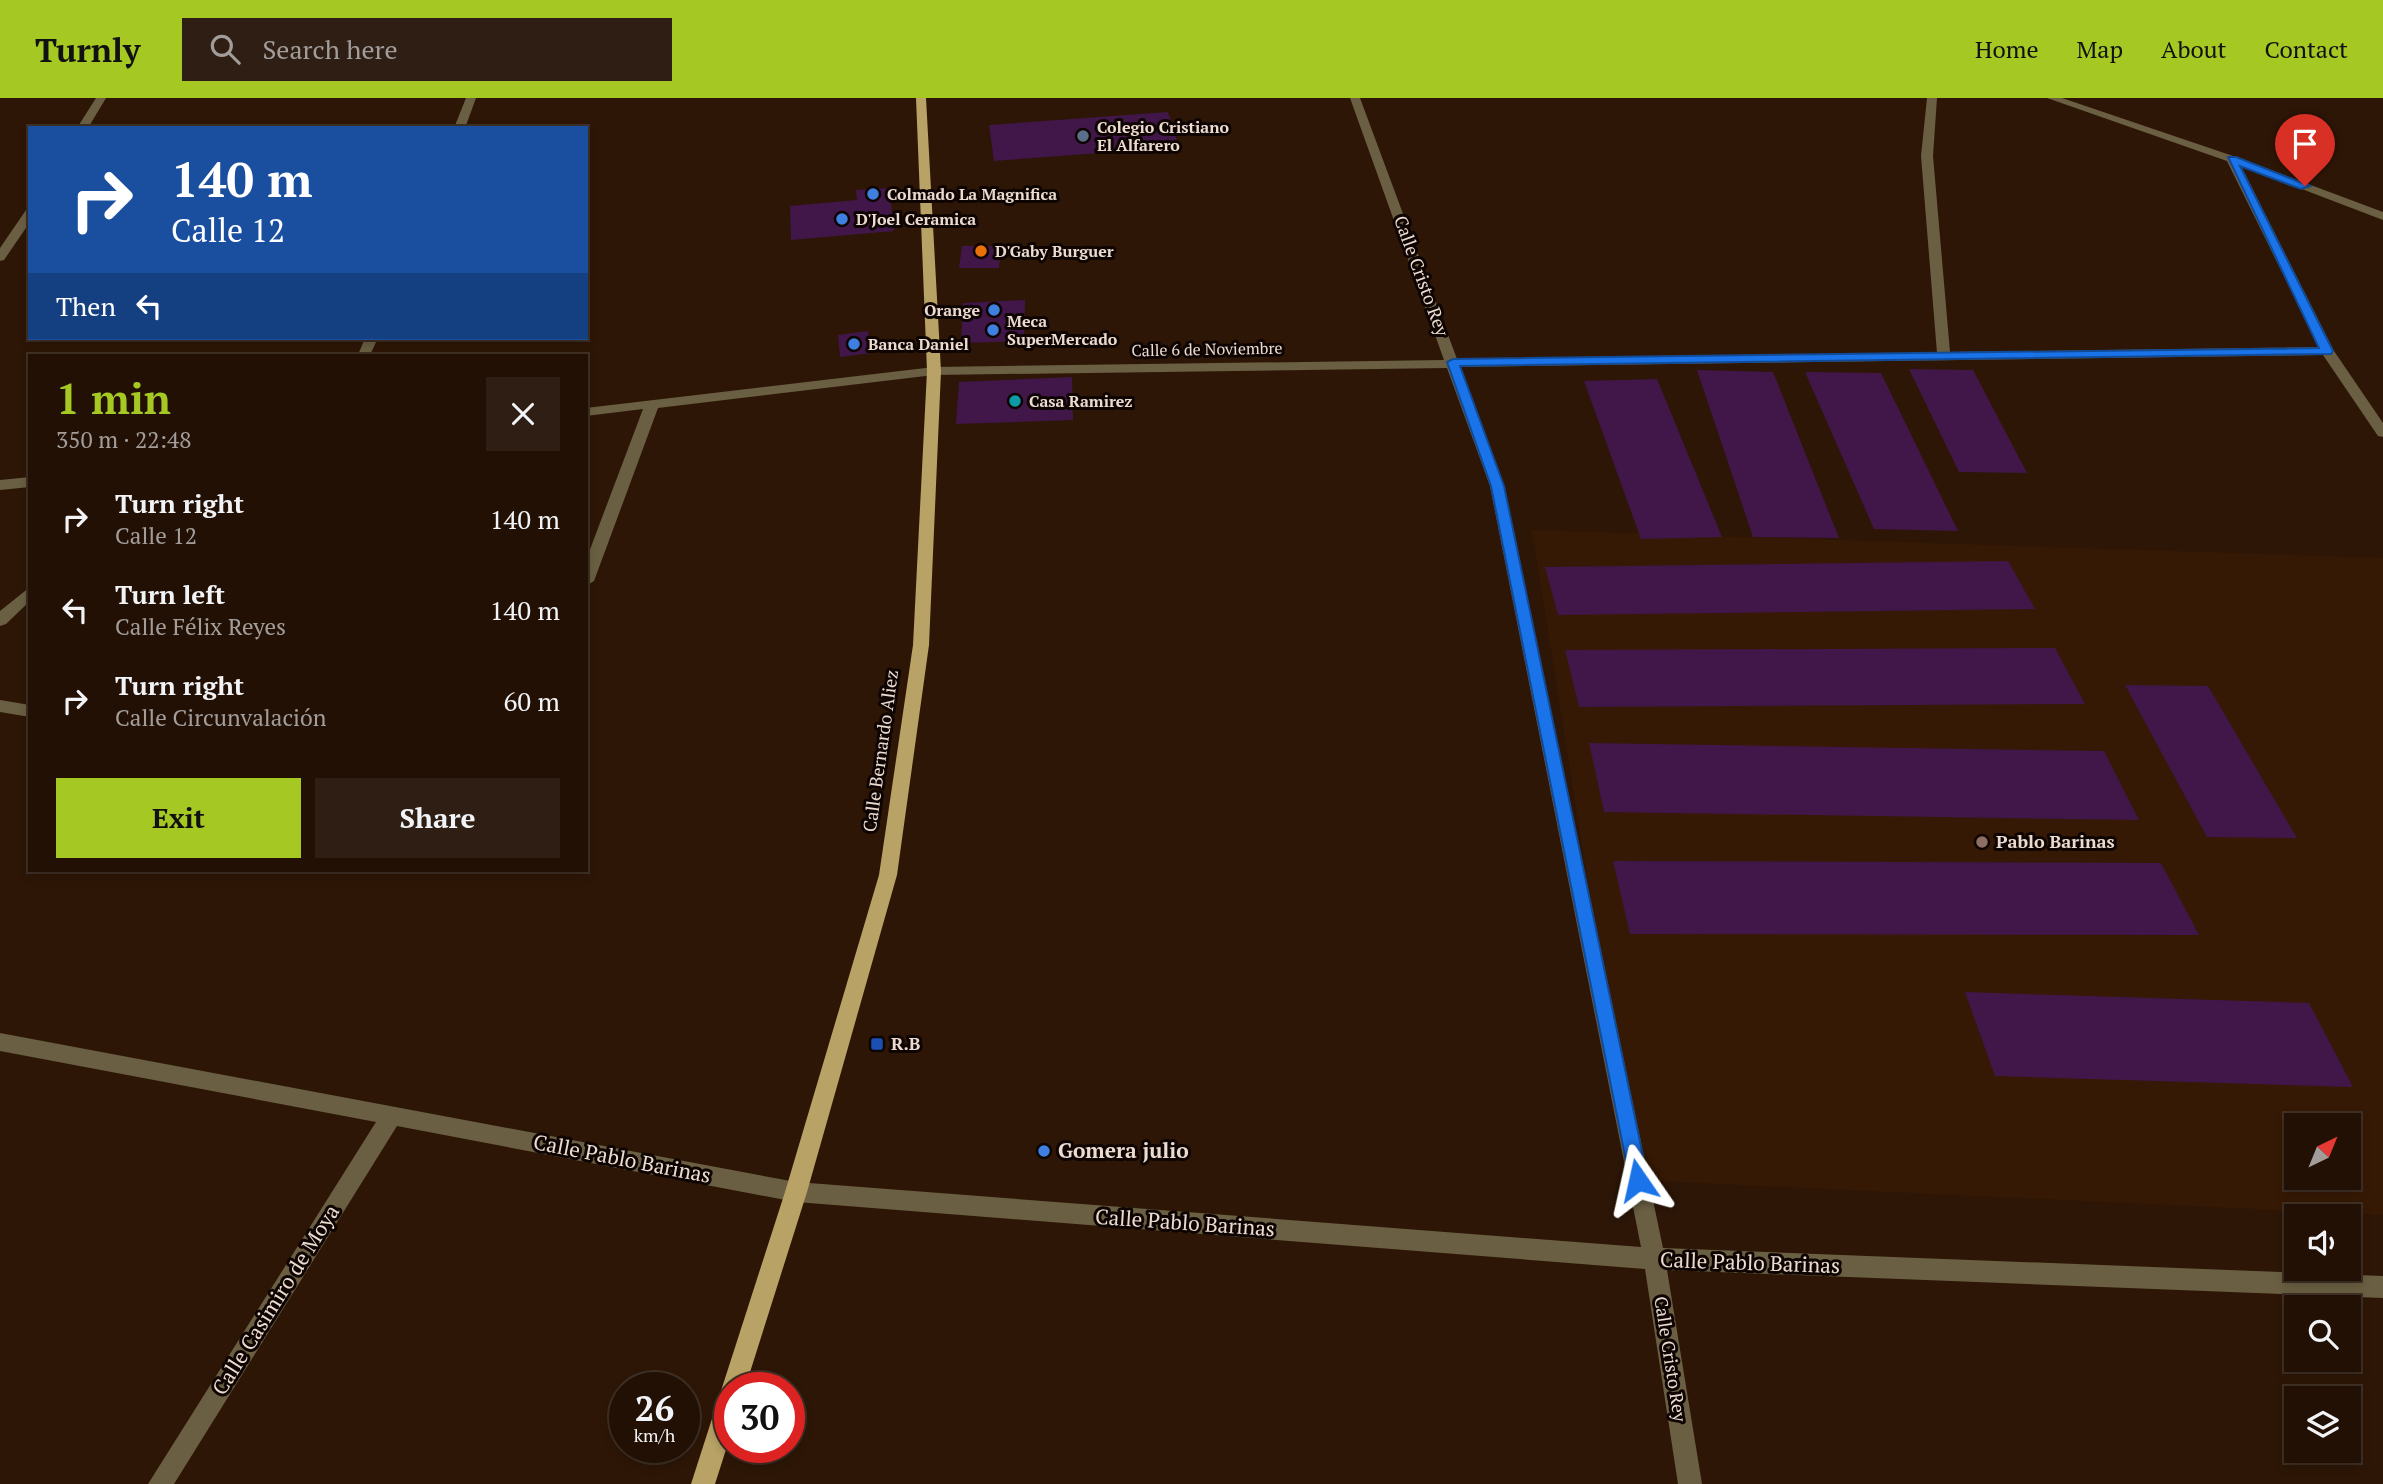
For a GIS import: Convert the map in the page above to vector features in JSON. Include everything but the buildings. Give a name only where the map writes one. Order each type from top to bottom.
[{"type":"main road","name":"Calle Bernardo Aliez","points":[[738,1372],[796,1192],[888,875],[921,645],[933,371],[921,98]]},
{"type":"main road","points":[[702,1484],[714,1448]]},
{"type":"street","points":[[83,126],[101,98]]},
{"type":"street","points":[[460,126],[471,98]]},
{"type":"street","name":"Calle Cristo Rey","points":[[1355,98],[1497,486],[1654,1259],[1690,1484]]},
{"type":"street","points":[[1932,98],[1927,156],[1944,356]]},
{"type":"street","points":[[2052,98],[2232,159],[2383,216]]},
{"type":"street","points":[[2232,159],[2327,351],[2383,433]]},
{"type":"street","points":[[0,257],[28,216]]},
{"type":"street","name":"Calle 6 de Noviembre","points":[[588,412],[933,371],[2327,351]]},
{"type":"street","points":[[588,576],[652,405]]},
{"type":"street","points":[[0,485],[28,482]]},
{"type":"street","points":[[0,620],[28,594]]},
{"type":"street","points":[[0,706],[28,710]]},
{"type":"street","name":"Calle Pablo Barinas","points":[[0,1042],[796,1192],[1654,1259],[2383,1287]]},
{"type":"street","name":"Calle Casimiro de Moya","points":[[160,1484],[392,1116]]},
{"type":"shaded area","name":"Pablo Barinas","points":[[1532,530],[2383,558],[2383,1215],[2361,1214],[2361,1204],[2284,1204],[2284,1210],[1635,1180]]},
{"type":"place","name":"Colegio Cristiano El Alfarero","points":[[1083,136]]},
{"type":"place","name":"Colmado La Magnifica","points":[[873,194]]},
{"type":"place","name":"D'Joel Ceramica","points":[[842,219]]},
{"type":"place","name":"D'Gaby Burguer","points":[[981,251]]},
{"type":"place","name":"Orange","points":[[994,310]]},
{"type":"place","name":"Meca SuperMercado","points":[[993,330]]},
{"type":"place","name":"Banca Daniel","points":[[854,344]]},
{"type":"place","name":"Casa Ramirez","points":[[1015,401]]},
{"type":"place","name":"Pablo Barinas","points":[[1982,842]]},
{"type":"place","name":"R.B","points":[[877,1044]]},
{"type":"place","name":"Gomera julio","points":[[1044,1151]]},
{"type":"route","points":[[1638,1180],[1497,486],[1453,362],[2327,351],[2232,159],[2305,186]]}]
